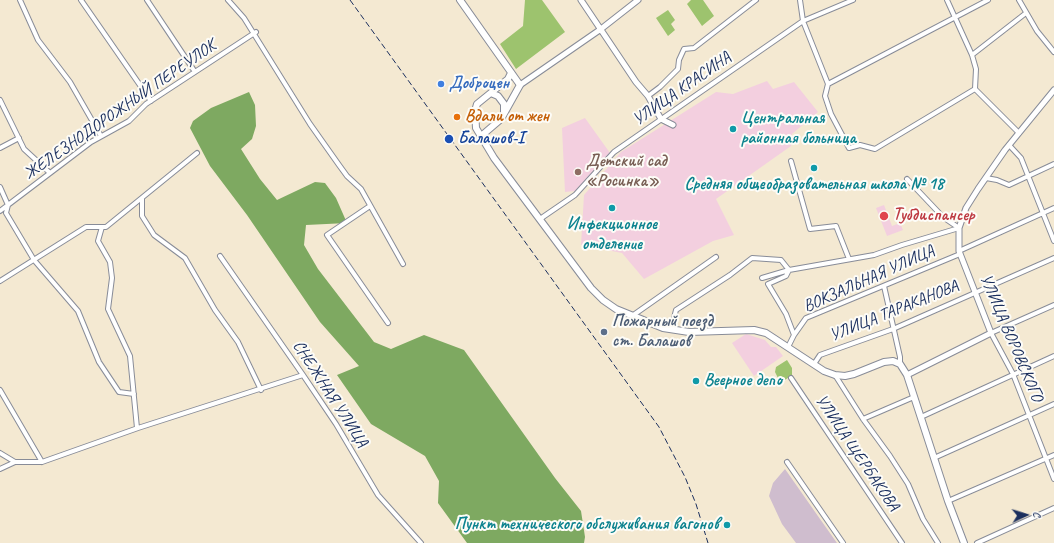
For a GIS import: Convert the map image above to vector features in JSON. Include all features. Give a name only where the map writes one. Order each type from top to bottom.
[{"type":"main road","points":[[460,0],[520,85],[501,119],[480,137]]},
{"type":"main road","points":[[511,73],[508,79],[481,100],[475,110],[476,128],[480,137],[591,288],[612,306],[632,316],[671,330],[689,332],[754,330],[766,333],[814,364],[836,375],[845,376],[854,374],[884,362],[893,361],[900,364],[907,375],[948,501],[964,543]]},
{"type":"main road","points":[[491,92],[498,96],[504,104],[504,112]]},
{"type":"street","points":[[20,0],[38,40],[70,82],[101,136]]},
{"type":"street","points":[[81,0],[151,101]]},
{"type":"street","points":[[147,0],[195,72]]},
{"type":"street","points":[[228,0],[244,18],[339,165],[347,176],[361,188],[370,206],[402,258],[403,264]]},
{"type":"street","points":[[581,0],[636,82],[648,96],[661,119],[673,126]]},
{"type":"street","points":[[520,85],[601,29],[638,0]]},
{"type":"street","points":[[648,96],[660,88],[678,69],[679,60],[684,49],[694,48],[756,0]]},
{"type":"street","points":[[800,0],[803,21],[828,84],[825,96],[831,114],[849,148],[860,145],[875,149],[976,89]]},
{"type":"street","name":"УЛИЦА КРАСИНА","points":[[540,219],[575,195],[614,152],[661,119],[803,21],[853,0]]},
{"type":"street","points":[[947,0],[972,55],[976,69],[976,89],[1019,132]]},
{"type":"street","points":[[828,84],[988,0]]},
{"type":"street","points":[[1019,0],[1037,31],[1054,52]]},
{"type":"street","points":[[972,55],[1026,13]]},
{"type":"street","name":"ЖЕЛЕЗНОДОРОЖНЫЙ ПЕРЕУЛОК","points":[[0,211],[101,136],[129,121],[138,111],[151,101],[254,33]]},
{"type":"street","name":"УЛИЦА ВОРОВСКОГО","points":[[1054,90],[1019,132],[986,178],[966,208],[959,228],[960,252],[975,292],[992,333],[1013,374],[1054,479]]},
{"type":"street","points":[[0,100],[24,150],[50,173]]},
{"type":"street","points":[[0,148],[19,138]]},
{"type":"street","points":[[1009,145],[1021,158],[1054,241]]},
{"type":"street","points":[[0,281],[86,227],[106,226],[197,153]]},
{"type":"street","points":[[791,161],[810,229],[836,226],[849,259]]},
{"type":"street","points":[[986,178],[1010,185],[1054,164]]},
{"type":"street","points":[[907,179],[943,217],[959,228]]},
{"type":"street","points":[[0,187],[8,205],[6,213],[34,260],[78,312],[99,362],[119,392],[134,394]]},
{"type":"street","points":[[142,198],[142,216],[154,235],[186,258],[207,297],[238,342],[260,389]]},
{"type":"street","points":[[370,206],[327,234],[388,323]]},
{"type":"street","name":"ВОКЗАЛЬНАЯ УЛИЦА","points":[[788,347],[794,335],[806,318],[884,286],[1054,208]]},
{"type":"street","points":[[102,227],[98,241],[110,262],[112,278],[108,309],[130,356],[137,428]]},
{"type":"street","points":[[762,278],[789,270],[874,255],[902,244],[959,228]]},
{"type":"street","name":"СНЕЖНАЯ УЛИЦА","points":[[220,256],[303,374],[336,424],[378,495],[421,543]]},
{"type":"street","points":[[632,316],[716,257]]},
{"type":"street","points":[[671,330],[676,310],[730,275],[752,258],[781,260],[789,270]]},
{"type":"street","name":"УЛИЦА ТАРАКАНОВА","points":[[814,364],[820,355],[892,329],[1054,258]]},
{"type":"street","points":[[789,270],[786,276],[768,284],[786,314],[794,335]]},
{"type":"street","points":[[884,286],[892,329],[900,357],[900,364]]},
{"type":"street","points":[[907,375],[992,333],[1054,305]]},
{"type":"street","points":[[920,417],[1054,356]]},
{"type":"street","points":[[0,469],[14,462],[42,462],[137,428],[303,374]]},
{"type":"street","points":[[836,375],[863,419],[908,484],[923,519],[938,543]]},
{"type":"street","name":"УЛИЦА ЩЕРБАКОВА","points":[[791,378],[902,543]]},
{"type":"street","points":[[0,390],[42,462]]},
{"type":"street","points":[[863,419],[914,397]]},
{"type":"street","points":[[934,458],[1054,404]]},
{"type":"street","points":[[0,453],[14,462]]},
{"type":"street","points":[[948,501],[1054,455]]},
{"type":"street","points":[[786,462],[843,543]]},
{"type":"street","points":[[977,543],[1054,508]]},
{"type":"shaded area","points":[[767,81],[773,89],[794,82],[818,112],[792,134],[791,146],[716,199],[734,235],[713,241],[644,279],[622,253],[581,245],[584,195],[621,152],[716,92],[733,94]]},
{"type":"shaded area","name":"Детский сад «Росинка»","points":[[585,118],[610,153],[575,191],[565,192],[562,128]]},
{"type":"shaded area","name":"Тубдиспансер","points":[[884,205],[892,226],[900,223],[903,230],[887,236],[876,208]]},
{"type":"shaded area","points":[[746,334],[765,340],[771,347],[776,347],[783,356],[754,376],[732,343]]},
{"type":"shaded area","points":[[785,469],[837,543],[796,543],[782,524],[769,496],[773,483]]},
{"type":"green space","points":[[525,0],[542,0],[565,32],[516,69],[500,44],[523,26]]},
{"type":"green space","points":[[691,0],[703,0],[714,16],[702,26],[687,4]]},
{"type":"green space","points":[[668,10],[675,20],[671,24],[675,30],[668,36],[656,18]]},
{"type":"green space","points":[[249,92],[255,105],[256,126],[252,139],[241,149],[260,179],[277,200],[315,182],[325,183],[336,198],[347,223],[306,225],[304,245],[318,269],[374,342],[391,349],[424,335],[464,350],[555,478],[581,511],[585,537],[584,543],[467,543],[438,503],[439,481],[425,456],[371,424],[337,375],[359,366],[320,322],[247,215],[210,166],[190,128],[193,121],[211,108]]},
{"type":"green space","points":[[787,360],[792,368],[792,375],[785,380],[778,378],[775,372],[776,367]]},
{"type":"railway","points":[[350,0],[659,427],[685,477],[696,504],[708,543]]},
{"type":"place","name":"Доброцен","points":[[441,84]]},
{"type":"place","name":"Вдали от жен","points":[[457,117]]},
{"type":"place","name":"Центральная районная больница","points":[[733,129]]},
{"type":"place","name":"Балашов-I","points":[[449,139]]},
{"type":"place","name":"Средняя общеобразовательная школа № 18","points":[[814,168]]},
{"type":"place","name":"Детский сад «Росинка»","points":[[578,172]]},
{"type":"place","name":"Инфекционное отделение","points":[[612,208]]},
{"type":"place","name":"Тубдиспансер","points":[[884,216]]},
{"type":"place","name":"Пожарный поезд ст. Балашов","points":[[604,332]]},
{"type":"place","name":"Веерное депо","points":[[696,381]]},
{"type":"place","name":"Пункт технического обслуживания вагонов","points":[[727,525]]}]
